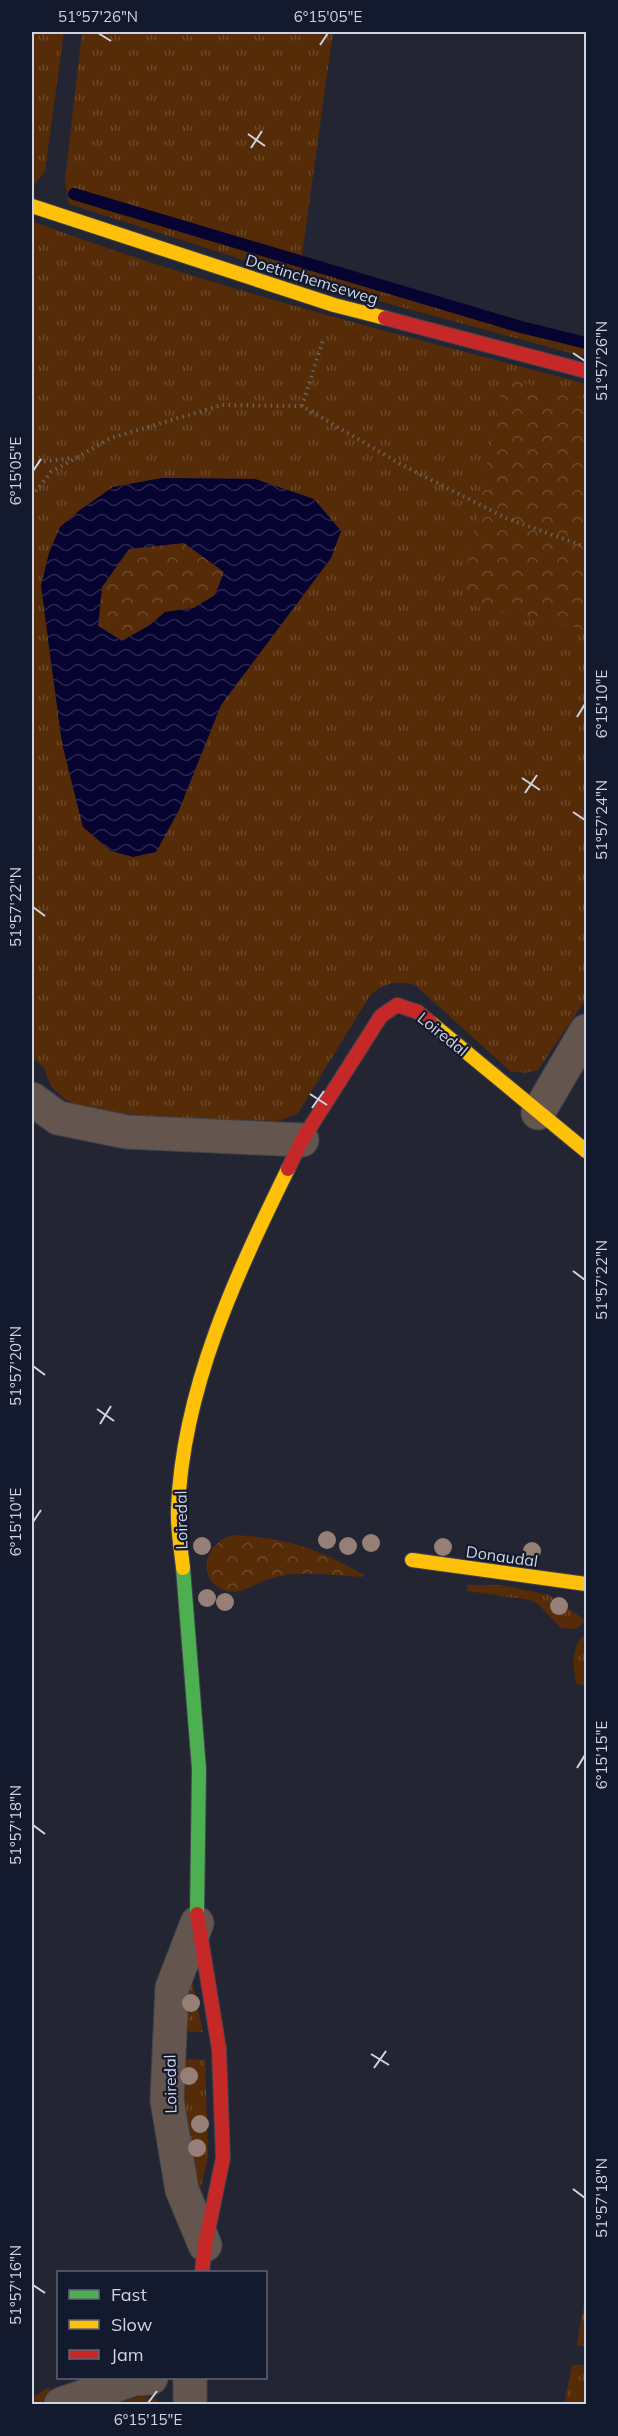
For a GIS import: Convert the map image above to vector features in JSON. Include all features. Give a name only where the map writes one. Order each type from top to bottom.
[{"type":"street","name":"Doetinchemseweg","points":[[32,206],[334,305],[586,371]]},
{"type":"street","name":"Loiredal","points":[[203,2259],[223,2158],[219,2049],[197,1923],[198,1769],[178,1509],[187,1435],[213,1337],[252,1242],[302,1140],[381,1016],[397,1005],[418,1012],[586,1151]]},
{"type":"street","points":[[538,1113],[586,1030]]},
{"type":"street","points":[[32,1100],[58,1118],[127,1132],[302,1140]]},
{"type":"street","name":"Donaudal","points":[[412,1560],[586,1584]]},
{"type":"street","name":"Loiredal","points":[[197,1923],[172,1988],[167,2100],[182,2190],[203,2259]]},
{"type":"street","points":[[61,2404],[134,2379]]},
{"type":"street","points":[[190,2379],[190,2404]]},
{"type":"path","points":[[302,406],[334,305]]},
{"type":"path","points":[[32,496],[51,472],[111,438],[222,405],[302,406],[402,465],[506,518],[586,547]]},
{"type":"path","points":[[32,463],[74,458]]},
{"type":"green space","points":[[32,32],[64,32],[45,171],[32,187]]},
{"type":"green space","points":[[82,32],[333,32],[301,262],[521,327],[586,343],[586,357],[331,288],[69,204],[65,181]]},
{"type":"green space","points":[[32,221],[237,289],[586,384],[586,999],[538,1070],[525,1073],[510,1071],[415,985],[402,983],[384,986],[369,997],[298,1113],[279,1121],[189,1119],[93,1111],[69,1102],[61,1096],[51,1086],[43,1066],[32,1058]],"holes":[[[162,478],[255,479],[314,499],[341,531],[331,558],[221,705],[179,810],[156,851],[83,827],[62,743],[48,641],[80,510],[113,487]]]},
{"type":"green space","points":[[504,378],[586,399],[586,630],[466,604],[465,577]]},
{"type":"green space","points":[[184,543],[224,572],[215,595],[194,608],[165,612],[150,625],[122,641],[98,625],[102,587],[129,548]]},
{"type":"green space","points":[[232,1535],[268,1538],[301,1546],[332,1558],[364,1575],[362,1577],[315,1574],[280,1576],[238,1592],[222,1589],[214,1584],[209,1576],[208,1558],[221,1541]]},
{"type":"green space","points":[[467,1585],[501,1585],[549,1595],[586,1621],[575,1629],[561,1628],[538,1604],[530,1600],[467,1591]]},
{"type":"green space","points":[[586,1634],[586,1685],[576,1684],[574,1657],[577,1644]]},
{"type":"green space","points":[[189,1968],[203,2032],[189,2032],[182,2025]]},
{"type":"green space","points":[[188,2059],[205,2060],[208,2156],[198,2200],[184,2119],[181,2066]]},
{"type":"green space","points":[[584,2302],[586,2302],[586,2346],[577,2345]]},
{"type":"green space","points":[[572,2365],[586,2365],[586,2404],[564,2404]]},
{"type":"green space","points":[[49,2387],[50,2395],[45,2404],[32,2404],[32,2398]]},
{"type":"green space","points":[[143,2396],[156,2399],[162,2404],[104,2404]]},
{"type":"water","points":[[162,478],[255,479],[314,499],[341,531],[331,558],[221,705],[179,810],[156,852],[133,857],[111,851],[83,827],[62,743],[41,586],[49,553],[60,527],[113,487]],"holes":[[[184,543],[224,572],[215,595],[194,608],[165,612],[150,625],[122,641],[98,626],[102,587],[129,549]]]},
{"type":"waterway","points":[[74,194],[521,327],[586,343]]},
{"type":"traffic: fast","points":[[183,1568],[199,1769],[197,1914]]},
{"type":"traffic: slow","points":[[32,206],[334,305],[385,318]]},
{"type":"traffic: slow","points":[[431,1023],[586,1151]]},
{"type":"traffic: slow","points":[[183,1568],[178,1516],[182,1463],[201,1376],[232,1291],[288,1169]]},
{"type":"traffic: slow","points":[[412,1560],[586,1584]]},
{"type":"traffic: jam","points":[[385,318],[586,371]]},
{"type":"traffic: jam","points":[[288,1169],[302,1140],[381,1016],[397,1005],[418,1012],[431,1023]]},
{"type":"traffic: jam","points":[[197,1914],[219,2049],[223,2158],[205,2245],[202,2271]]}]
